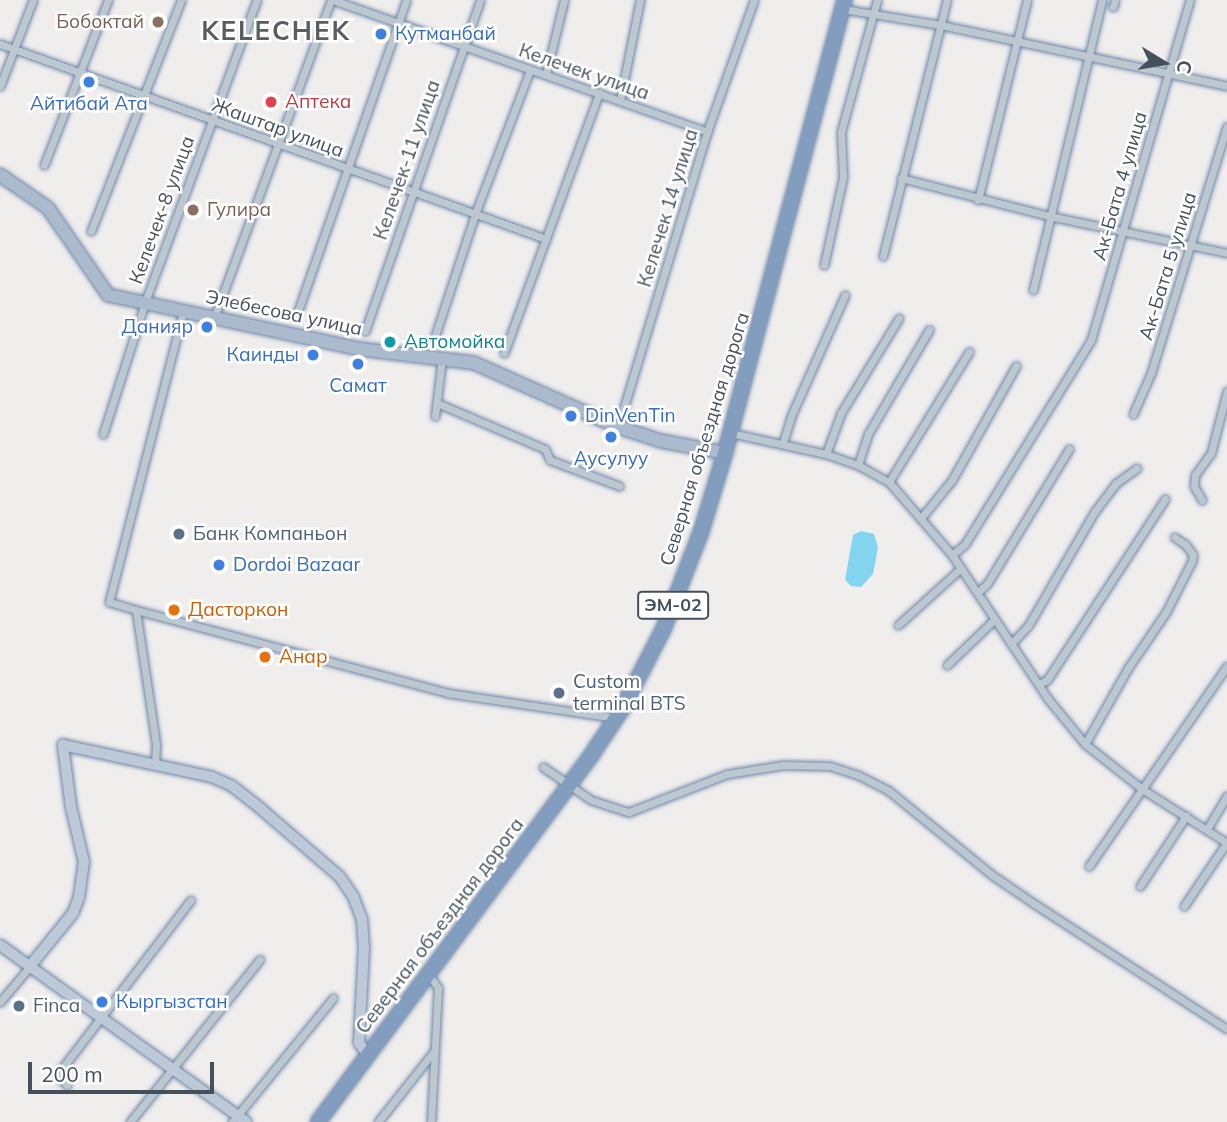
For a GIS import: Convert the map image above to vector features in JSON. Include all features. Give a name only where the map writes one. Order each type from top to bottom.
[{"type":"highway","name":"Северная объездная дорога","points":[[318,1122],[616,718],[663,630],[701,532],[730,433],[844,4]]},
{"type":"main road","name":"Элебесова улица","points":[[0,176],[48,208],[108,295],[360,349],[474,362],[618,427],[660,441],[724,453]]},
{"type":"street","points":[[0,86],[33,0]]},
{"type":"street","points":[[44,164],[108,0]]},
{"type":"street","points":[[91,231],[146,97],[181,0]]},
{"type":"street","name":"Келечек-8 улица","points":[[103,433],[145,302],[257,0]]},
{"type":"street","points":[[214,318],[332,0]]},
{"type":"street","name":"Келечек улица","points":[[332,0],[707,132]]},
{"type":"street","points":[[298,311],[345,169],[406,0]]},
{"type":"street","name":"Келечек-11 улица","points":[[365,331],[480,0]]},
{"type":"street","points":[[546,74],[564,0]]},
{"type":"street","points":[[620,100],[640,0]]},
{"type":"street","name":"Келечек 14 улица","points":[[618,427],[707,132],[754,0]]},
{"type":"street","points":[[824,265],[844,177],[841,132],[877,0]]},
{"type":"street","points":[[883,256],[947,0]]},
{"type":"street","points":[[978,200],[1027,0]]},
{"type":"street","points":[[1032,290],[1102,0]]},
{"type":"street","name":"Ак-Бата 4 улица","points":[[952,555],[965,544],[1091,340],[1190,0]]},
{"type":"street","points":[[844,4],[873,13],[1227,86]]},
{"type":"street","name":"Жаштар улица","points":[[0,44],[546,239]]},
{"type":"street","points":[[435,336],[475,214],[530,70]]},
{"type":"street","points":[[504,353],[599,93]]},
{"type":"street","name":"Ак-Бата 5 улица","points":[[1133,414],[1151,373],[1227,126]]},
{"type":"street","points":[[901,178],[978,200],[1227,253]]},
{"type":"street","points":[[783,443],[792,414],[845,295]]},
{"type":"street","points":[[183,311],[109,602],[448,693],[616,718]]},
{"type":"street","points":[[826,454],[841,413],[899,317]]},
{"type":"street","points":[[858,465],[868,434],[929,330]]},
{"type":"street","points":[[889,482],[969,352]]},
{"type":"street","points":[[435,416],[442,358]]},
{"type":"street","points":[[921,518],[952,480],[1016,366]]},
{"type":"street","points":[[1202,500],[1194,486],[1195,475],[1211,453],[1225,414],[1227,391]]},
{"type":"street","points":[[437,403],[545,449],[550,460],[619,486]]},
{"type":"street","points":[[730,433],[826,454],[858,465],[889,482],[952,555],[1039,684],[1085,744],[1142,789],[1227,842],[1184,906]]},
{"type":"street","points":[[978,592],[987,584],[1069,449]]},
{"type":"street","points":[[1011,644],[1028,626],[1095,511],[1115,484],[1137,468]]},
{"type":"street","points":[[1039,684],[1047,680],[1165,499]]},
{"type":"street","points":[[1085,744],[1128,668],[1166,612],[1192,561],[1193,555],[1186,545],[1174,537]]},
{"type":"street","points":[[898,625],[961,568]]},
{"type":"street","points":[[136,610],[156,744],[155,764]]},
{"type":"street","points":[[947,665],[995,619]]},
{"type":"street","points":[[1089,866],[1227,666]]},
{"type":"street","points":[[0,1002],[73,912],[79,897],[84,862],[71,807],[63,745],[212,777],[232,786],[340,877],[353,896],[362,920],[365,948],[359,1042],[368,1055]]},
{"type":"street","points":[[543,767],[591,800],[629,812],[727,774],[783,765],[830,766],[858,775],[889,791],[1002,882],[1227,1029]]},
{"type":"street","points":[[1207,829],[1227,796]]},
{"type":"street","points":[[1140,887],[1186,816]]},
{"type":"street","points":[[66,1085],[57,1075],[191,900]]},
{"type":"street","points":[[0,945],[238,1120],[333,998]]},
{"type":"street","points":[[130,1122],[260,959]]},
{"type":"street","points":[[429,975],[438,988],[431,1122]]},
{"type":"street","points":[[378,1122],[435,1050]]},
{"type":"water","points":[[861,531],[874,534],[878,547],[873,574],[861,587],[851,586],[845,580],[853,535]]},
{"type":"place","name":"Бобоктай","points":[[158,22]]},
{"type":"place","name":"Кутманбай","points":[[381,34]]},
{"type":"place","name":"Айтибай Ата","points":[[89,82]]},
{"type":"place","name":"Аптека","points":[[271,102]]},
{"type":"place","name":"Гулира","points":[[193,210]]},
{"type":"place","name":"Данияр","points":[[207,327]]},
{"type":"place","name":"Автомойка","points":[[390,342]]},
{"type":"place","name":"Каинды","points":[[313,355]]},
{"type":"place","name":"Самат","points":[[358,364]]},
{"type":"place","name":"DinVenTin","points":[[571,416]]},
{"type":"place","name":"Аусулуу","points":[[611,437]]},
{"type":"place","name":"Банк Компаньон","points":[[179,534]]},
{"type":"place","name":"Dordoi Bazaar","points":[[219,565]]},
{"type":"place","name":"Дасторкон","points":[[174,610]]},
{"type":"place","name":"Анар","points":[[265,657]]},
{"type":"place","name":"Custom terminal BTS","points":[[559,693]]},
{"type":"place","name":"Кыргызстан","points":[[102,1002]]},
{"type":"place","name":"Finca","points":[[19,1006]]},
{"type":"district","name":"KELECHEK","points":[[276,31]]}]
